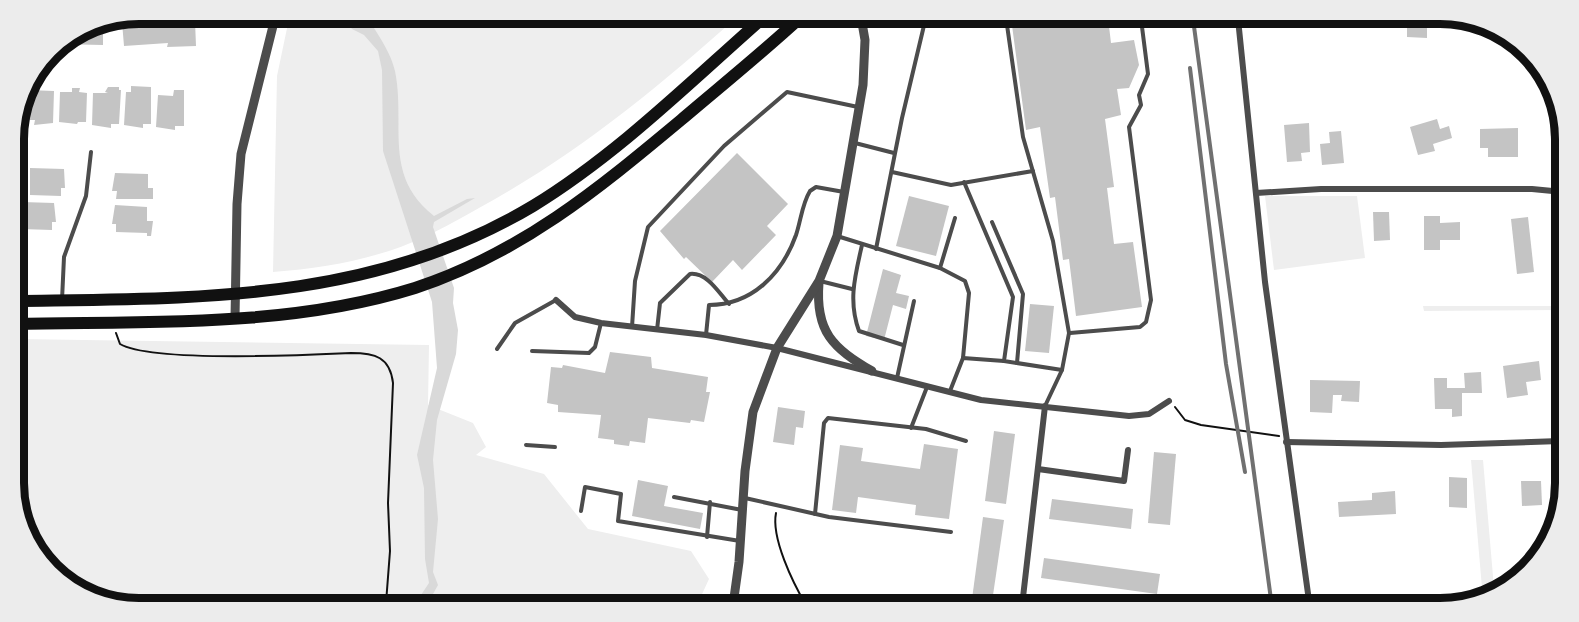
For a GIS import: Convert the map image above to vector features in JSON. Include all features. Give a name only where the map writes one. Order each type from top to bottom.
[{"type":"main road","points":[[24,301],[235,294],[355,278],[407,264],[456,245],[532,206],[593,164],[756,24]]},
{"type":"main road","points":[[24,324],[235,318],[321,309],[415,288],[465,268],[535,233],[596,191],[793,24]]},
{"type":"street","points":[[235,318],[241,154],[274,24]]},
{"type":"street","points":[[734,598],[753,412],[777,348],[819,281],[837,236],[859,107],[865,40],[862,24]]},
{"type":"street","points":[[1239,24],[1285,439],[1309,598]]},
{"type":"street","points":[[1256,193],[1322,189],[1555,191]]},
{"type":"street","points":[[819,281],[818,296],[826,331],[840,351],[872,371]]},
{"type":"street","points":[[556,300],[575,317],[601,323],[706,335],[777,348],[981,400],[1130,416],[1149,414],[1169,401]]},
{"type":"street","points":[[1023,598],[1045,406]]},
{"type":"street","points":[[1285,439],[1441,445],[1555,441]]},
{"type":"street","points":[[1038,469],[1124,481],[1128,450]]},
{"type":"lane","points":[[876,249],[894,153],[924,24]]},
{"type":"lane","points":[[1007,24],[1023,137],[1053,241],[1070,333],[1062,370],[1045,406]]},
{"type":"lane","points":[[1070,333],[1140,327],[1146,322],[1151,300],[1129,127],[1141,105],[1140,95],[1148,74],[1142,24]]},
{"type":"lane","points":[[632,327],[635,281],[648,227],[724,146],[787,92],[859,107]]},
{"type":"lane","points":[[853,142],[894,153]]},
{"type":"lane","points":[[62,300],[64,257],[86,196],[91,152]]},
{"type":"lane","points":[[892,172],[951,185],[1033,171]]},
{"type":"lane","points":[[964,183],[1013,297],[1004,361]]},
{"type":"lane","points":[[706,335],[709,305],[730,304],[754,293],[773,275],[788,254],[810,191],[816,188],[844,192]]},
{"type":"lane","points":[[940,268],[955,218]]},
{"type":"lane","points":[[992,222],[1023,294],[1017,363]]},
{"type":"lane","points":[[837,236],[940,268],[964,281],[968,286],[963,358],[950,391]]},
{"type":"lane","points":[[862,245],[852,289],[853,316],[859,332],[903,345]]},
{"type":"lane","points":[[657,330],[660,303],[690,274],[697,273],[707,279],[730,304]]},
{"type":"lane","points":[[819,281],[852,289]]},
{"type":"lane","points":[[497,349],[515,323],[556,300]]},
{"type":"lane","points":[[897,378],[914,302]]},
{"type":"lane","points":[[532,351],[589,353],[595,347],[601,323]]},
{"type":"lane","points":[[963,358],[1004,361],[1062,370]]},
{"type":"lane","points":[[911,428],[928,385]]},
{"type":"lane","points":[[815,514],[824,423],[828,418],[926,429],[966,441]]},
{"type":"lane","points":[[526,445],[555,447]]},
{"type":"lane","points":[[581,511],[585,487],[621,494],[618,521],[741,541]]},
{"type":"lane","points":[[674,497],[743,510]]},
{"type":"lane","points":[[744,498],[815,514],[951,532]]},
{"type":"lane","points":[[707,537],[710,502]]},
{"type":"path","points":[[116,333],[120,344],[126,348],[164,355],[351,352],[374,354],[383,359],[392,373],[393,383],[388,503],[390,551],[386,598]]},
{"type":"path","points":[[1169,401],[1185,420],[1285,439]]},
{"type":"path","points":[[778,505],[774,524],[784,558],[803,598]]},
{"type":"shaded area","points":[[288,24],[729,24],[645,96],[582,144],[515,188],[435,232],[389,251],[360,259],[273,272],[277,76]]},
{"type":"shaded area","points":[[348,24],[372,25],[391,59],[398,91],[399,148],[402,166],[408,184],[418,200],[434,216],[467,199],[475,198],[434,222],[433,227],[454,288],[453,303],[458,330],[456,354],[437,420],[433,460],[438,519],[433,572],[438,585],[431,598],[419,598],[429,583],[425,559],[424,488],[417,455],[437,368],[432,302],[383,151],[382,70],[378,51],[364,35],[352,29]]},
{"type":"shaded area","points":[[1265,196],[1357,196],[1365,258],[1274,270]]},
{"type":"shaded area","points":[[1423,306],[1555,306],[1555,310],[1424,311]]},
{"type":"shaded area","points":[[24,339],[429,345],[428,405],[473,423],[486,447],[476,455],[544,474],[588,529],[691,551],[709,579],[700,598],[131,598],[102,592],[75,579],[52,559],[43,547],[30,520],[24,491]]},
{"type":"shaded area","points":[[1471,460],[1483,460],[1494,585],[1482,588]]},
{"type":"building","points":[[195,24],[196,46],[167,47],[168,43],[124,46],[122,25]]},
{"type":"building","points":[[1012,24],[1109,24],[1111,43],[1134,40],[1139,65],[1129,88],[1117,89],[1121,115],[1105,119],[1114,187],[1107,188],[1114,244],[1133,242],[1142,307],[1076,316],[1069,259],[1063,260],[1055,197],[1050,198],[1040,127],[1026,130]]},
{"type":"building","points":[[1407,24],[1427,24],[1427,38],[1407,37]]},
{"type":"building","points":[[103,30],[103,45],[74,44]]},
{"type":"building","points":[[131,86],[151,87],[151,124],[143,124],[143,128],[124,125],[126,92],[131,92]]},
{"type":"building","points":[[108,87],[119,87],[121,90],[119,124],[111,124],[111,128],[92,125],[93,93],[108,93],[105,92]]},
{"type":"building","points":[[72,88],[80,88],[79,92],[87,93],[86,122],[77,124],[59,122],[60,92],[72,92]]},
{"type":"building","points":[[35,90],[54,91],[53,123],[34,125],[35,120],[28,120],[28,109]]},
{"type":"building","points":[[174,90],[184,90],[184,126],[175,126],[175,130],[156,127],[158,95],[173,96]]},
{"type":"building","points":[[1437,119],[1440,129],[1449,126],[1452,138],[1433,144],[1435,151],[1418,155],[1410,127]]},
{"type":"building","points":[[1309,123],[1310,152],[1301,153],[1302,161],[1287,162],[1284,125]]},
{"type":"building","points":[[1518,128],[1518,157],[1488,157],[1488,148],[1480,148],[1480,129]]},
{"type":"building","points":[[1341,131],[1344,163],[1322,165],[1320,144],[1330,143],[1329,132]]},
{"type":"building","points":[[737,153],[788,204],[767,226],[776,235],[742,270],[733,260],[712,282],[686,257],[684,259],[660,231]]},
{"type":"building","points":[[30,168],[64,169],[65,188],[61,188],[61,196],[30,195]]},
{"type":"building","points":[[115,173],[148,174],[148,188],[153,188],[153,199],[116,199],[117,191],[112,191]]},
{"type":"building","points":[[909,196],[949,206],[936,256],[896,246]]},
{"type":"building","points":[[24,202],[54,203],[56,222],[52,222],[52,230],[24,229]]},
{"type":"building","points":[[115,205],[147,207],[147,221],[153,221],[151,236],[147,236],[147,233],[116,232],[116,224],[112,224]]},
{"type":"building","points":[[1373,212],[1389,212],[1390,240],[1374,241]]},
{"type":"building","points":[[1424,216],[1440,216],[1440,223],[1460,222],[1460,240],[1440,240],[1440,250],[1424,250]]},
{"type":"building","points":[[1528,217],[1534,272],[1517,274],[1511,219]]},
{"type":"building","points":[[883,269],[901,275],[896,293],[909,296],[906,309],[893,305],[884,340],[866,336]]},
{"type":"building","points":[[1030,304],[1054,306],[1049,353],[1025,351]]},
{"type":"building","points":[[610,352],[651,357],[652,368],[708,377],[706,392],[710,392],[704,422],[691,420],[690,423],[648,418],[645,443],[630,441],[629,446],[614,444],[614,440],[598,438],[601,415],[558,412],[558,405],[547,403],[551,367],[562,368],[563,365],[605,373]]},
{"type":"building","points":[[1539,361],[1541,380],[1526,382],[1528,395],[1507,398],[1503,366]]},
{"type":"building","points":[[1481,372],[1482,393],[1462,393],[1462,416],[1452,417],[1452,409],[1435,409],[1434,378],[1447,378],[1447,388],[1465,388],[1464,373]]},
{"type":"building","points":[[1310,380],[1360,381],[1359,402],[1341,401],[1342,395],[1333,395],[1332,413],[1310,412]]},
{"type":"building","points":[[778,407],[805,411],[803,428],[796,427],[794,445],[773,442]]},
{"type":"building","points":[[994,431],[1015,434],[1006,504],[985,501]]},
{"type":"building","points":[[924,444],[958,449],[949,519],[915,515],[916,505],[858,497],[856,513],[832,510],[840,445],[863,448],[861,461],[920,469]]},
{"type":"building","points":[[1154,452],[1176,454],[1170,525],[1148,523]]},
{"type":"building","points":[[1449,477],[1467,478],[1467,508],[1449,507]]},
{"type":"building","points":[[638,480],[668,486],[664,506],[703,513],[700,529],[632,516]]},
{"type":"building","points":[[1521,481],[1541,481],[1542,505],[1522,506]]},
{"type":"building","points":[[1395,491],[1396,514],[1339,517],[1338,502],[1372,500],[1372,493]]},
{"type":"building","points":[[1052,499],[1133,509],[1131,529],[1049,519]]},
{"type":"building","points":[[983,517],[1004,520],[993,598],[972,598]]},
{"type":"building","points":[[1044,558],[1160,574],[1157,594],[1041,578]]},
{"type":"railway","points":[[1194,24],[1271,598]]},
{"type":"railway","points":[[1190,68],[1226,364],[1245,472]]}]
